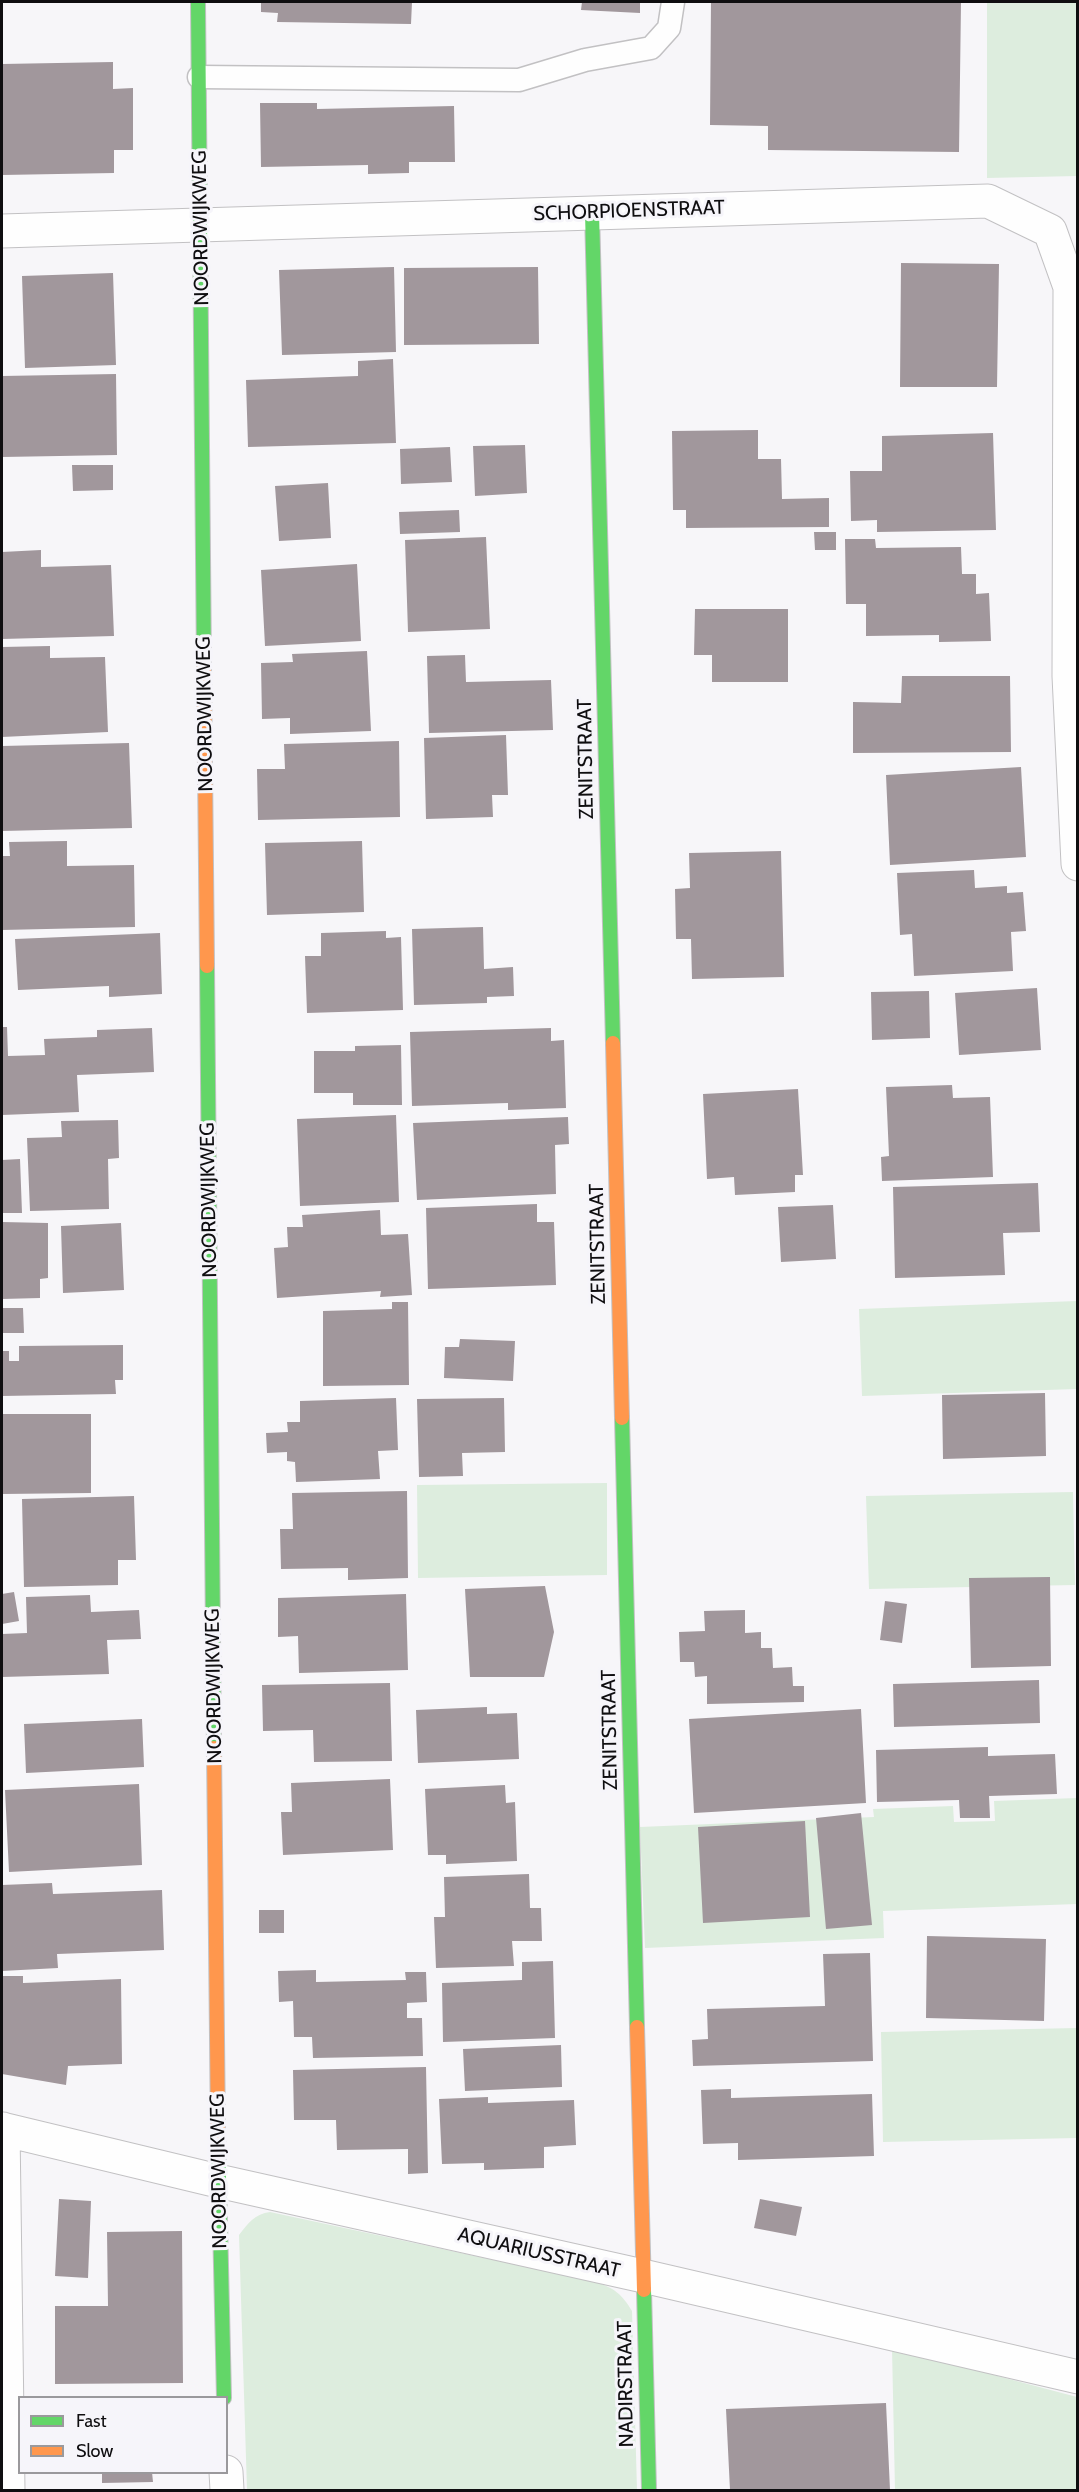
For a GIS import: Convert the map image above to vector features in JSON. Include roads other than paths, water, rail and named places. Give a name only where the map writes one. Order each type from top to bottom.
[{"type":"street","name":"NOORDWIJKWEG","points":[[198,2],[218,2181],[224,2396]]},
{"type":"street","name":"SCHORPIOENSTRAAT","points":[[2,231],[988,201],[1050,231],[1070,287],[1069,675],[1077,864]]},
{"type":"street","name":"ZENITSTRAAT","points":[[592,212],[643,2276]]},
{"type":"street","name":"AQUARIUSSTRAAT","points":[[2,2129],[218,2181],[643,2276],[1077,2377]]},
{"type":"street","points":[[2,2129],[8,2490]]},
{"type":"street","name":"NADIRSTRAAT","points":[[643,2276],[649,2490]]},
{"type":"street","points":[[226,2474],[226,2490]]},
{"type":"lane","points":[[199,77],[519,80],[585,60],[651,48],[669,28],[674,2]]}]
